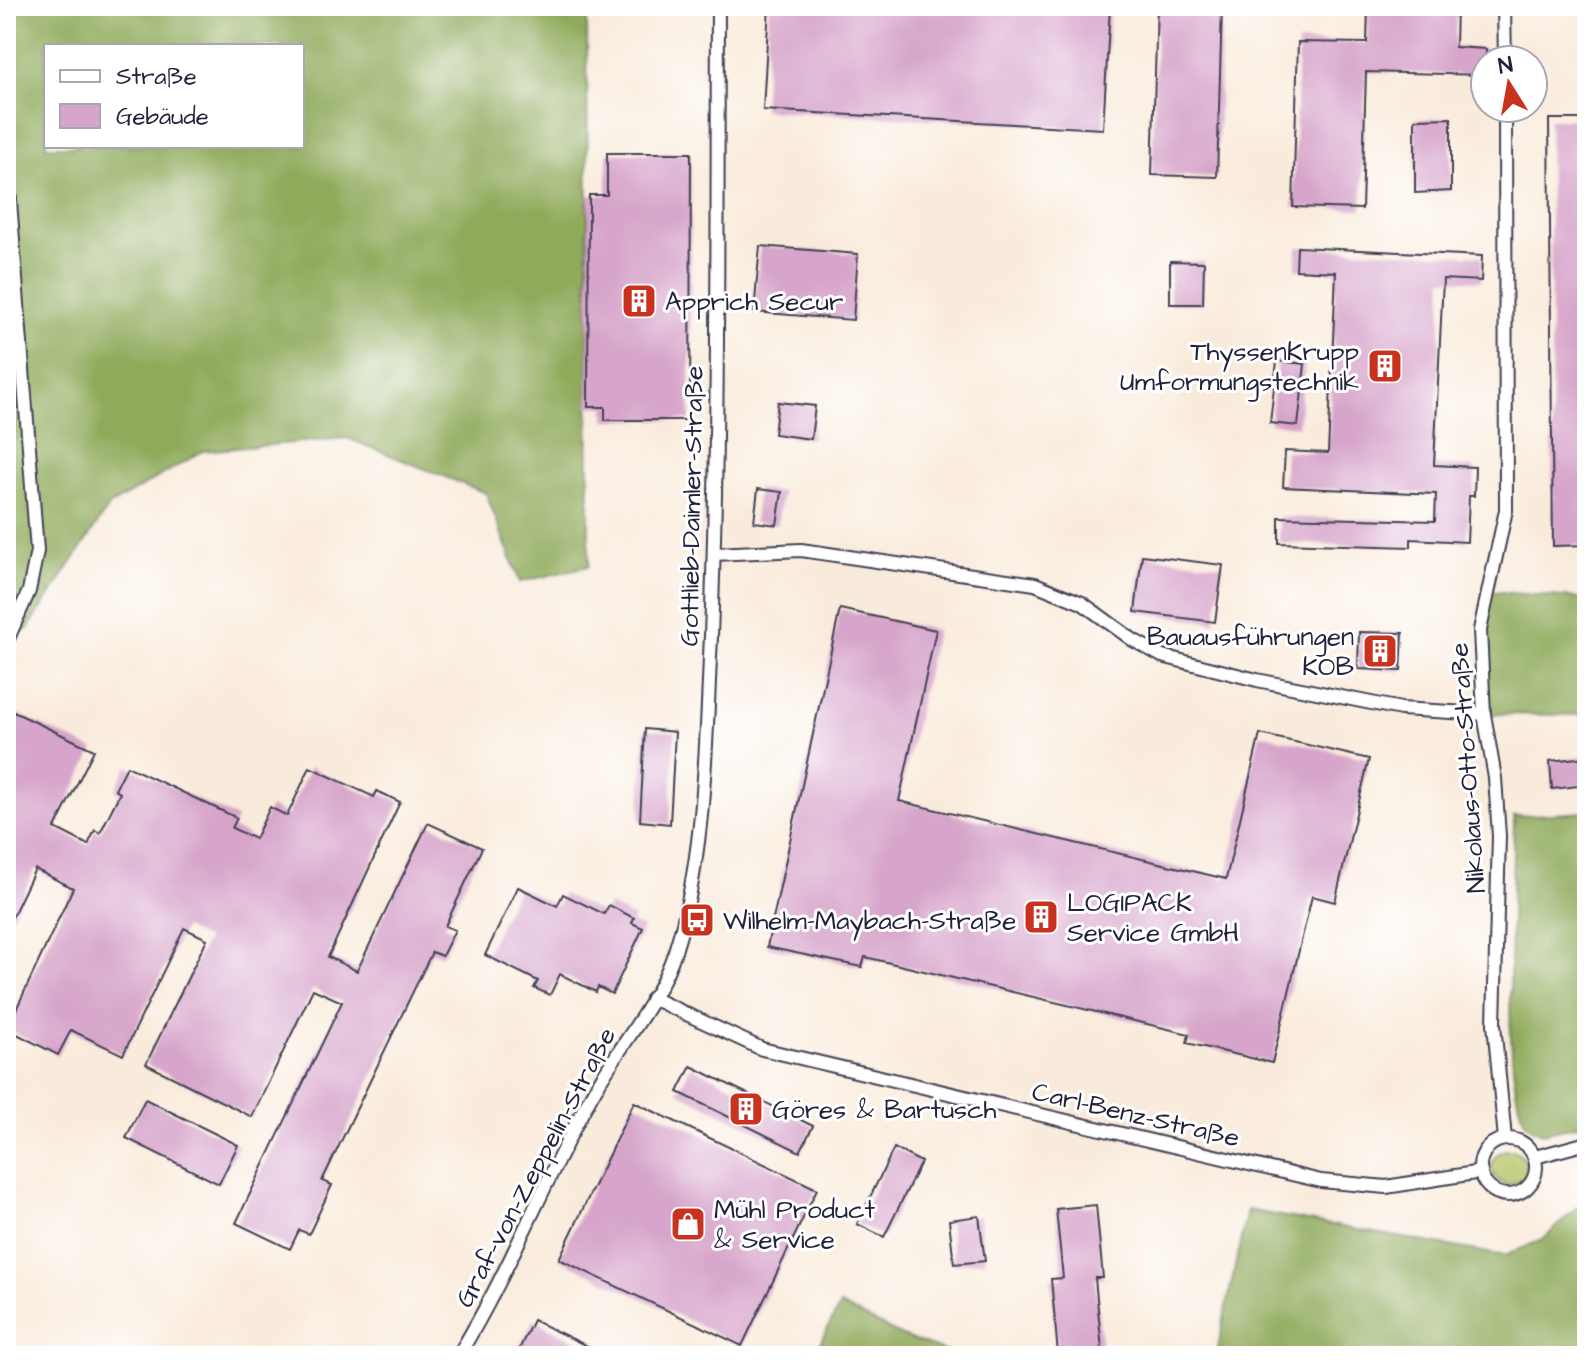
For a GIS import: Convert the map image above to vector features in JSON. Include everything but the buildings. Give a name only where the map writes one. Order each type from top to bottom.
[{"type":"street","name":"Gottlieb-Daimler-Straße","points":[[652,998],[674,954],[693,863],[707,731],[714,554],[718,6]]},
{"type":"street","points":[[1504,6],[1505,44]]},
{"type":"street","name":"Nikolaus-Otto-Straße","points":[[1505,124],[1506,510],[1480,630],[1484,714],[1495,778],[1499,836],[1494,1024],[1505,1139]]},
{"type":"street","points":[[6,149],[37,551],[29,591],[6,643]]},
{"type":"street","points":[[714,554],[801,550],[1035,584],[1082,603],[1133,640],[1162,656],[1251,679],[1401,709],[1484,714]]},
{"type":"street","name":"Carl-Benz-Straße","points":[[652,998],[762,1049],[1321,1181],[1386,1187],[1481,1172]]},
{"type":"street","name":"Graf-von-Zeppelin-Straße","points":[[458,1356],[492,1298],[589,1099],[652,998]]},
{"type":"street","points":[[1505,1139],[1523,1143],[1535,1157],[1535,1176],[1528,1187],[1517,1193],[1505,1194],[1492,1189],[1481,1172],[1484,1153],[1493,1144],[1505,1139]]},
{"type":"street","points":[[1535,1157],[1587,1143]]},
{"type":"green space","points":[[6,6],[587,6],[589,566],[520,582],[486,493],[347,438],[203,451],[109,506],[27,630],[6,634]]},
{"type":"green space","points":[[1487,591],[1587,599],[1587,715],[1484,714]]},
{"type":"green space","points":[[1587,812],[1587,1123],[1543,1133],[1527,1124],[1518,1102],[1513,1068],[1510,977],[1514,816]]},
{"type":"green space","points":[[1509,1150],[1521,1155],[1526,1167],[1521,1179],[1509,1184],[1497,1179],[1492,1167],[1497,1155]]},
{"type":"green space","points":[[1587,1198],[1587,1356],[1216,1356],[1247,1210],[1505,1256],[1545,1238]]},
{"type":"green space","points":[[840,1305],[902,1336],[958,1356],[813,1356]]},
{"type":"place","name":"Apprich Secur","points":[[639,301]]},
{"type":"place","name":"ThyssenKrupp Umformungstechnik","points":[[1385,366]]},
{"type":"place","name":"Bauausführungen KOB","points":[[1380,651]]},
{"type":"place","name":"LOGIPACK Service GmbH","points":[[1041,917]]},
{"type":"place","name":"Wilhelm-Maybach-Straße","points":[[697,920]]},
{"type":"place","name":"Göres & Bartusch","points":[[746,1109]]},
{"type":"place","name":"Mühl Product & Service","points":[[688,1224]]}]
